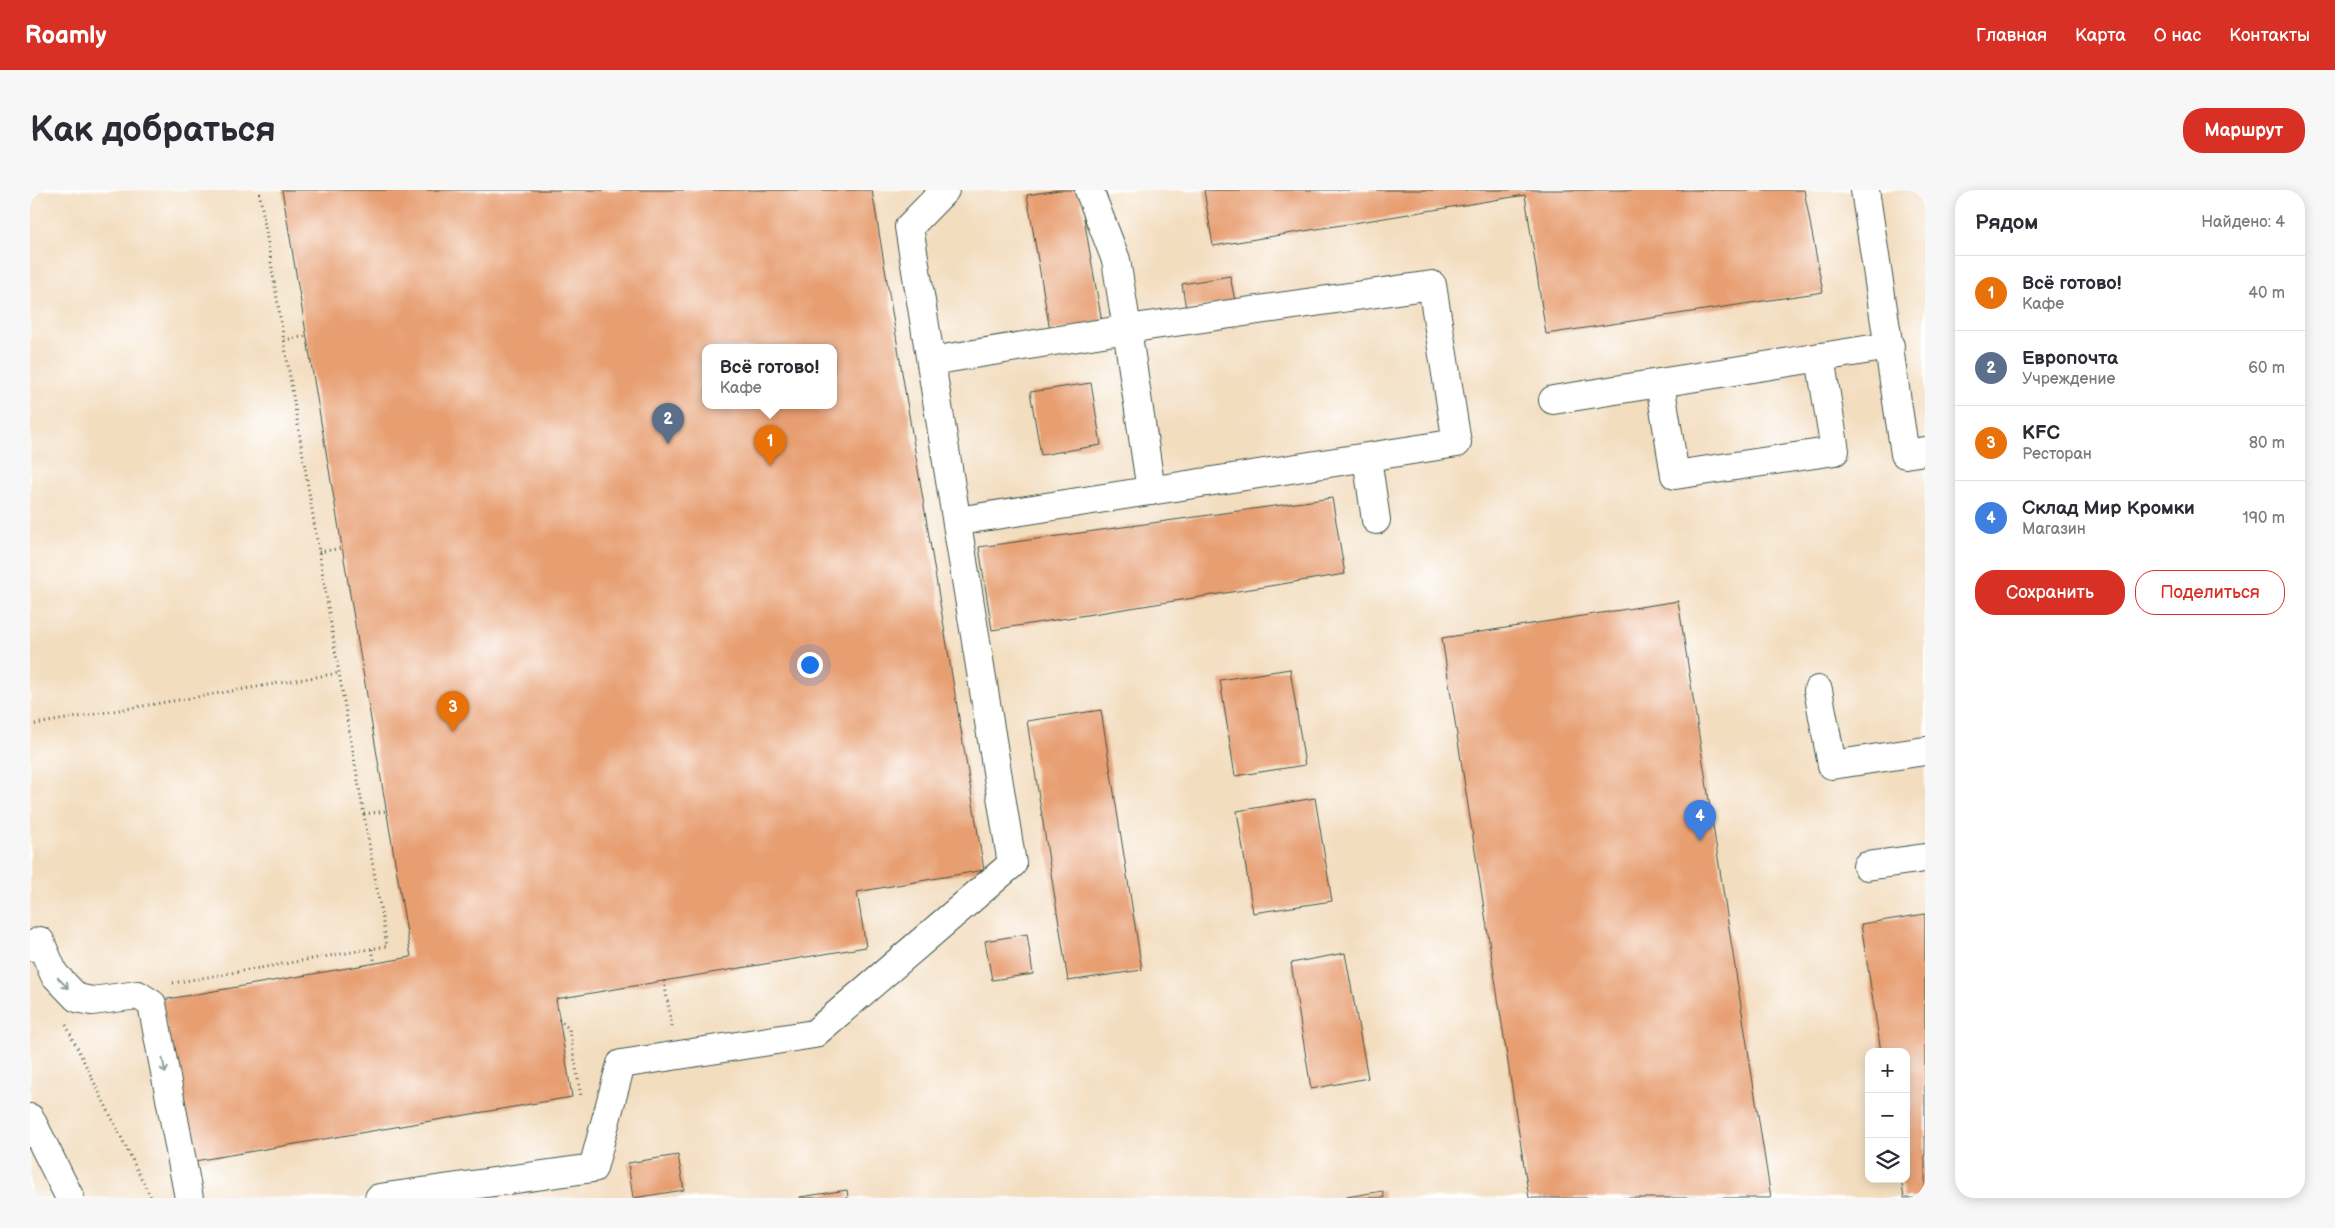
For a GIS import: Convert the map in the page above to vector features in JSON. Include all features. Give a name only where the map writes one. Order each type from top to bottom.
[{"type":"lane","points":[[379,1198],[593,1168],[621,1064],[814,1034],[1012,864],[909,227],[944,190]]},
{"type":"lane","points":[[1089,190],[1116,260],[1151,491]]},
{"type":"lane","points":[[1865,190],[1906,454],[1925,451]]},
{"type":"lane","points":[[931,361],[1127,329],[1432,285],[1457,443],[957,521]]},
{"type":"lane","points":[[1553,400],[1890,346]]},
{"type":"lane","points":[[1660,384],[1676,475],[1835,451],[1820,357]]},
{"type":"lane","points":[[1366,458],[1376,520]]},
{"type":"lane","points":[[1818,690],[1832,765],[1925,751]]},
{"type":"lane","points":[[1867,866],[1925,858]]},
{"type":"lane","points":[[35,944],[54,974],[77,998],[92,1001],[138,995],[152,1004],[189,1198]]},
{"type":"lane","points":[[30,1118],[70,1198]]},
{"type":"path","points":[[167,984],[387,946],[339,673],[259,190]]},
{"type":"path","points":[[284,340],[307,336]]},
{"type":"path","points":[[319,552],[342,548]]},
{"type":"path","points":[[30,725],[339,673]]},
{"type":"path","points":[[364,814],[386,811]]},
{"type":"path","points":[[372,949],[375,964]]},
{"type":"path","points":[[664,981],[677,1055]]},
{"type":"path","points":[[559,1019],[569,1029],[582,1103]]},
{"type":"path","points":[[65,1022],[151,1198]]},
{"type":"building","points":[[282,190],[872,190],[984,870],[857,892],[866,947],[556,999],[572,1097],[189,1162],[162,1000],[411,957]]},
{"type":"building","points":[[1059,190],[1079,190],[1102,322],[1050,331],[1027,195]]},
{"type":"building","points":[[1204,190],[1804,190],[1823,292],[1546,334],[1525,195],[1213,246]]},
{"type":"building","points":[[1230,276],[1235,301],[1186,309],[1182,284]]},
{"type":"building","points":[[1091,383],[1101,445],[1041,455],[1030,392]]},
{"type":"building","points":[[1332,498],[1345,574],[992,630],[979,547]]},
{"type":"building","points":[[1678,601],[1771,1198],[1529,1198],[1442,638]]},
{"type":"building","points":[[1290,669],[1305,765],[1235,776],[1220,680]]},
{"type":"building","points":[[1101,710],[1142,970],[1068,981],[1027,721]]},
{"type":"building","points":[[1315,798],[1332,901],[1253,913],[1237,811]]},
{"type":"building","points":[[1925,914],[1925,1198],[1904,1198],[1902,1183],[1910,1183],[1910,1048],[1880,1048],[1861,924]]},
{"type":"building","points":[[1027,934],[1033,974],[992,980],[985,941]]},
{"type":"building","points":[[1345,953],[1368,1078],[1311,1089],[1291,963]]},
{"type":"building","points":[[678,1155],[684,1190],[633,1198],[628,1163]]},
{"type":"building","points":[[847,1190],[848,1198],[800,1198],[800,1197]]},
{"type":"building","points":[[1383,1191],[1384,1198],[1346,1198],[1346,1197]]},
{"type":"place","name":"Европочта","points":[[668,444]]},
{"type":"place","name":"Всё готово!","points":[[770,466]]},
{"type":"place","name":"KFC","points":[[453,732]]},
{"type":"place","name":"Склад Мир Кромки","points":[[1700,841]]}]
